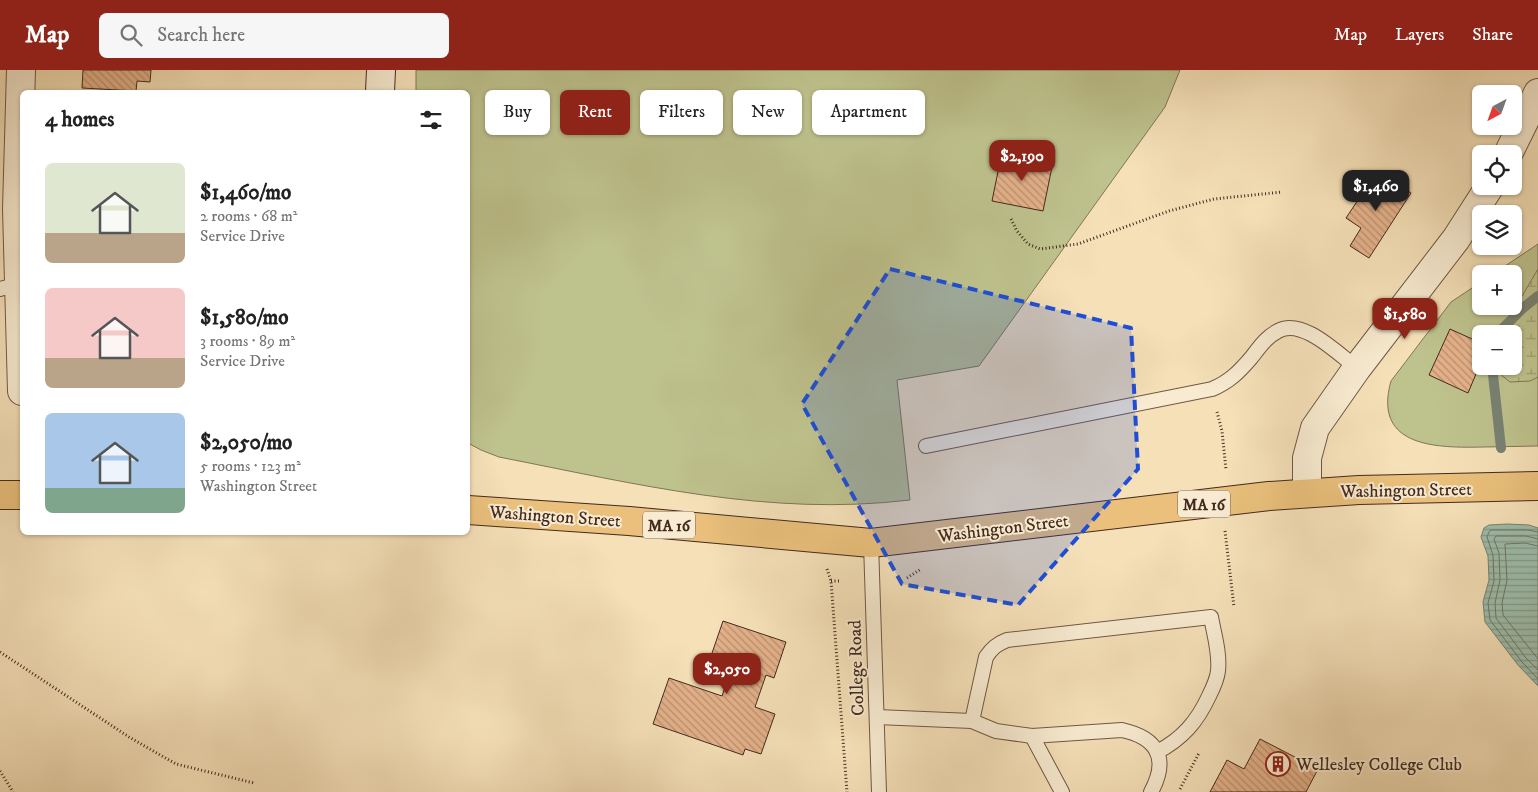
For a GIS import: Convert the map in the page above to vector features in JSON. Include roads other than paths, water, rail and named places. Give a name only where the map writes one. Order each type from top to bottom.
[{"type":"main road","name":"Washington Street","points":[[470,510],[629,521],[871,543],[1307,493],[1538,486]]},
{"type":"main road","points":[[0,495],[20,495]]},
{"type":"street","points":[[20,90],[21,70]]},
{"type":"street","points":[[380,90],[381,70]]},
{"type":"street","points":[[1512,145],[1538,93]]},
{"type":"street","points":[[20,105],[17,209],[10,286],[20,374]]},
{"type":"street","points":[[1307,493],[1307,458],[1315,428],[1357,368],[1456,239],[1484,195]]},
{"type":"lane","points":[[926,446],[1212,388],[1229,381],[1266,339],[1287,327],[1298,328],[1309,333],[1357,368]]},
{"type":"lane","name":"College Road","points":[[871,543],[879,792]]},
{"type":"lane","points":[[972,721],[986,657],[991,649],[1007,640],[1211,617],[1218,662],[1213,688],[1202,711],[1191,727],[1175,741],[1157,752]]},
{"type":"lane","points":[[877,717],[972,721],[996,731],[1032,736],[1122,730],[1136,733],[1148,741],[1157,752],[1160,766],[1157,782],[1151,792]]},
{"type":"lane","points":[[1032,736],[1062,792]]},
{"type":"water","points":[[1489,525],[1529,525],[1538,528],[1538,686],[1518,665],[1485,622],[1483,602],[1489,580],[1488,556],[1481,537],[1484,528]]},
{"type":"waterway","points":[[1506,325],[1538,296]]},
{"type":"waterway","points":[[1493,375],[1501,448]]},
{"type":"place","name":"Wellesley College Club","points":[[1278,764]]}]
